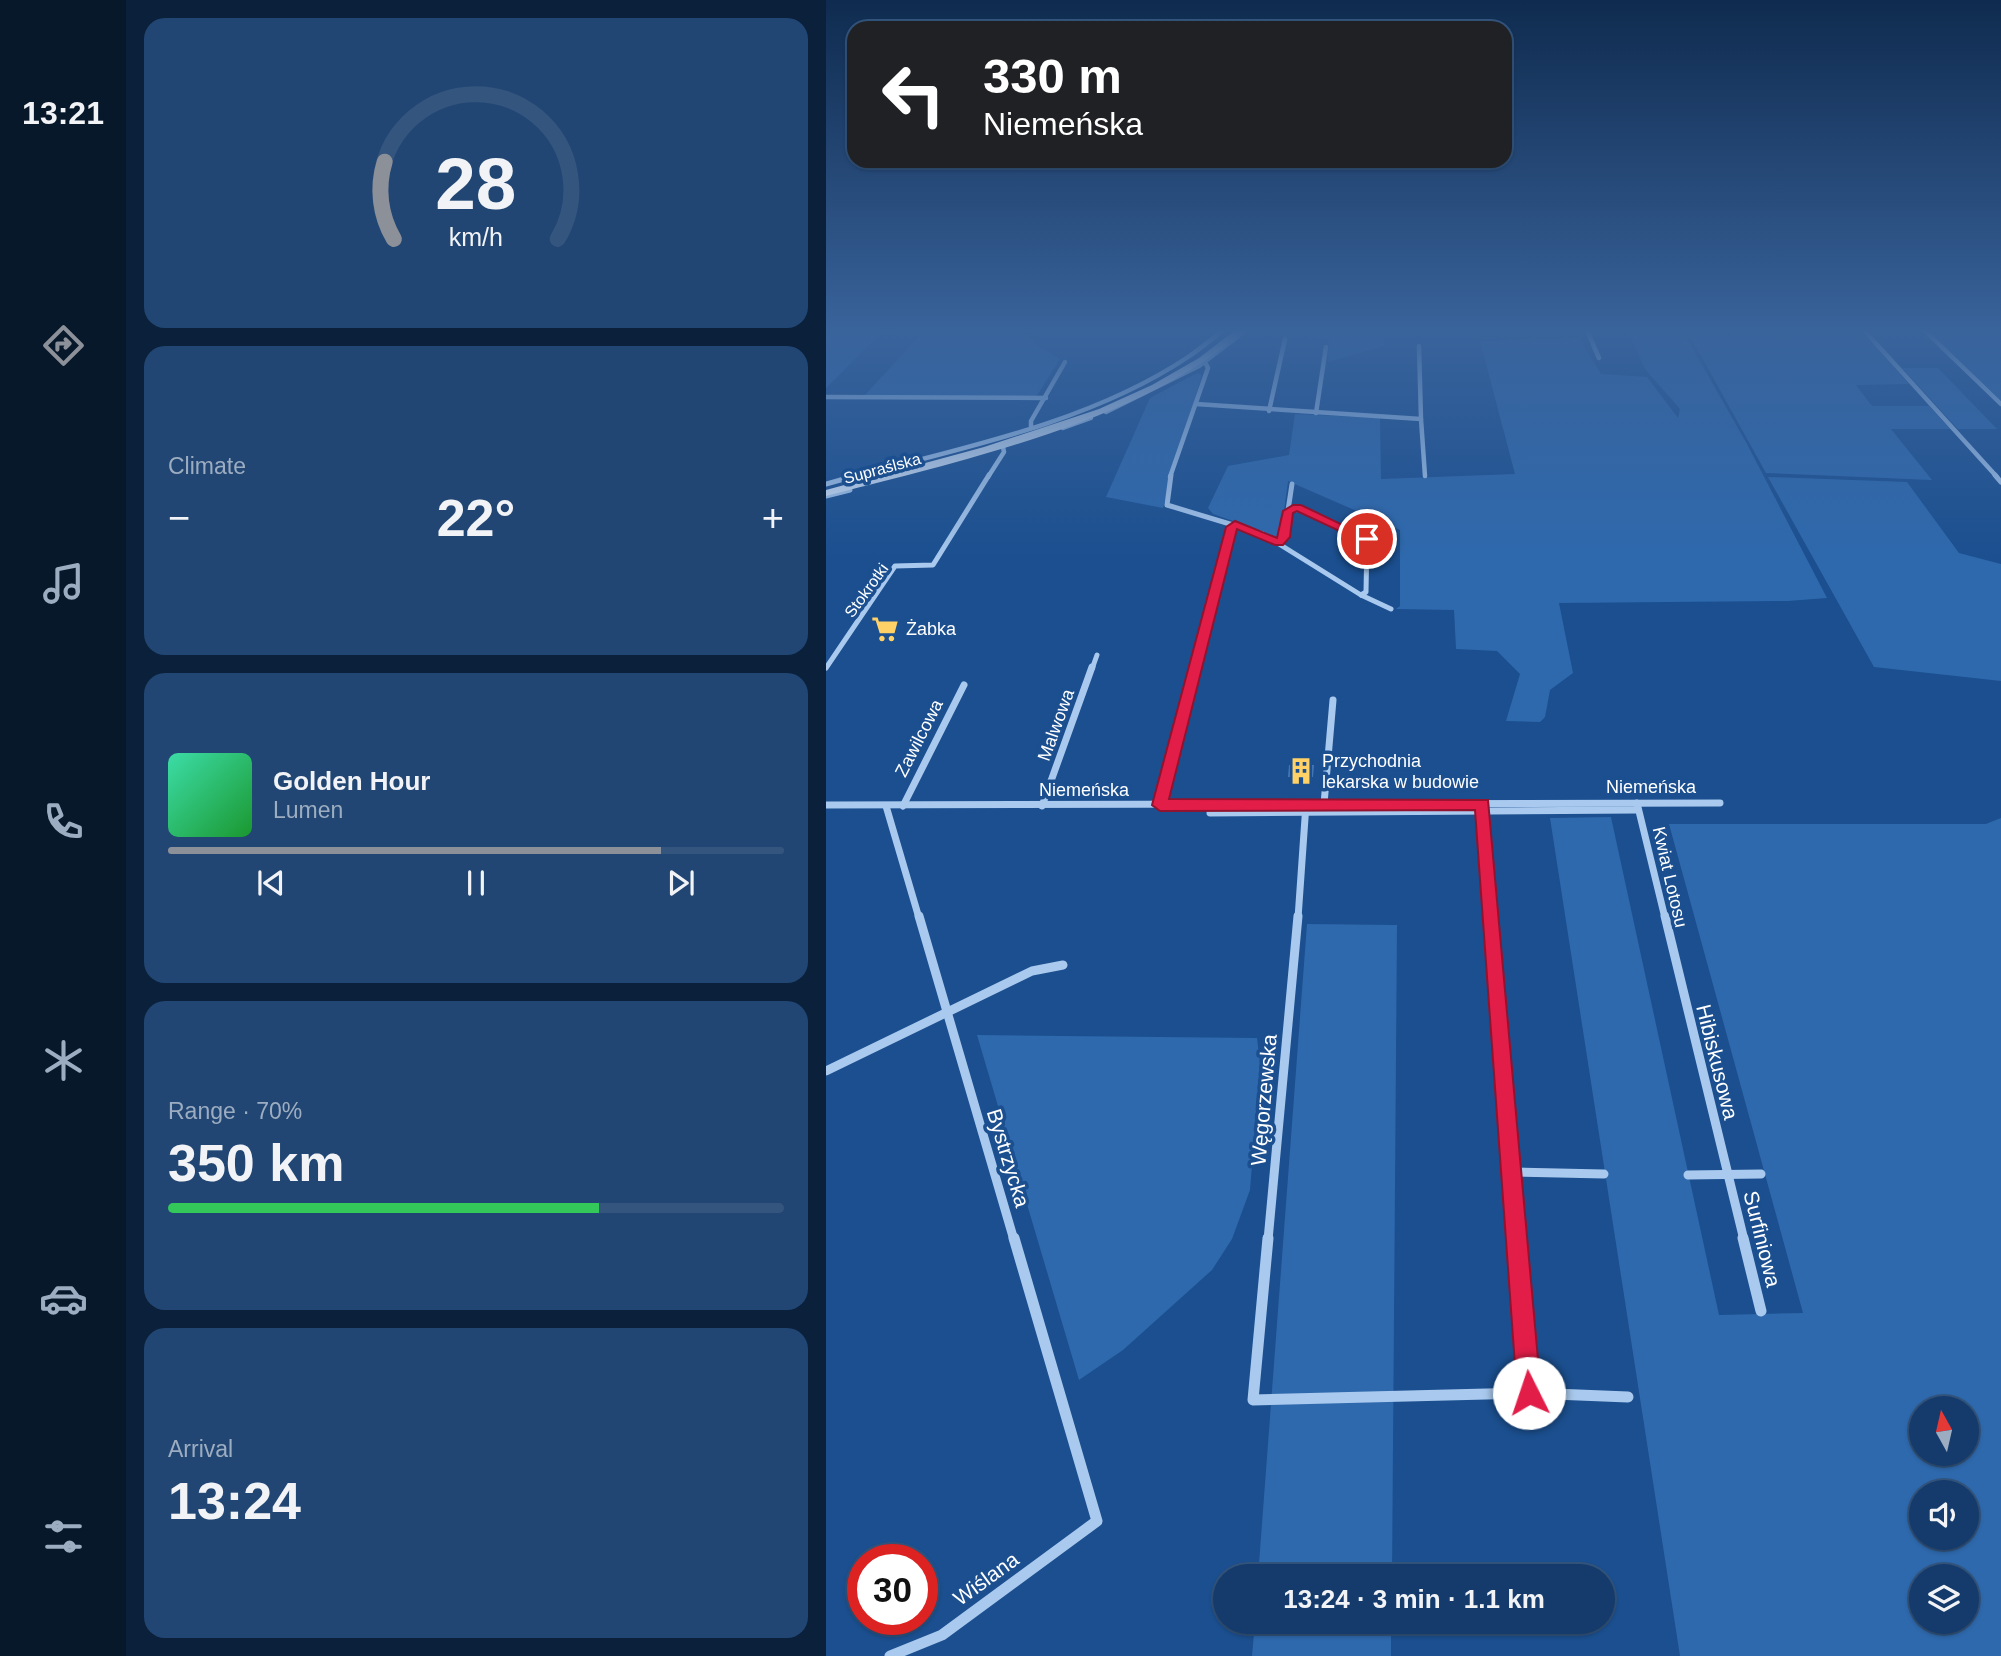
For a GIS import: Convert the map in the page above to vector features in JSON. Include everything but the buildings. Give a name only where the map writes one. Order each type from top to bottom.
[{"type":"main road","points":[[826,491],[994,441],[1098,405]]},
{"type":"main road","points":[[826,491],[998,445],[1107,405]]},
{"type":"street","points":[[1031,426],[1031,421],[1041,405]]},
{"type":"street","name":"Supraślska","points":[[826,491],[1031,426],[1083,405]]},
{"type":"street","name":"Supraślska","points":[[826,491],[1003,447],[1074,424],[1120,405]]},
{"type":"street","points":[[1196,405],[1172,470],[1165,499],[1167,505],[1263,534],[1361,595],[1391,609]]},
{"type":"street","points":[[1209,405],[1421,419]]},
{"type":"street","points":[[1269,411],[1270,405]]},
{"type":"street","points":[[1316,413],[1317,405]]},
{"type":"street","points":[[1421,405],[1425,476]]},
{"type":"street","points":[[1932,405],[2001,482]]},
{"type":"street","name":"Stokrotki","points":[[826,668],[895,566],[933,565],[1004,452],[1003,447]]},
{"type":"street","points":[[1279,543],[1284,537],[1292,484]]},
{"type":"street","points":[[1288,511],[1301,509],[1367,539],[1366,592],[1361,595]]},
{"type":"street","points":[[1160,805],[1232,527],[1235,524]]},
{"type":"street","name":"Malwowa","points":[[1042,806],[1097,655]]},
{"type":"street","name":"Zawilcowa","points":[[903,806],[964,685]]},
{"type":"street","points":[[1324,804],[1333,700]]},
{"type":"street","name":"Niemeńska","points":[[826,805],[1306,808],[1324,804],[1637,807],[1720,803]]},
{"type":"street","name":"Bystrzycka","points":[[886,806],[1097,1521]]},
{"type":"street","points":[[1210,813],[1306,808],[1483,807],[1529,1393],[1628,1397]]},
{"type":"street","name":"Kwiat Lotosu","points":[[1637,807],[1673,958]]},
{"type":"street","name":"Węgorzewska","points":[[1306,808],[1253,1400],[1529,1393]]},
{"type":"street","name":"Hibiskusowa","points":[[1673,958],[1727,1175]]},
{"type":"street","points":[[826,1071],[1032,971],[1063,965]]},
{"type":"street","points":[[1512,1172],[1604,1174]]},
{"type":"street","points":[[1688,1175],[1760,1174]]},
{"type":"street","name":"Surfiniowa","points":[[1727,1175],[1760,1311]]},
{"type":"street","name":"Wiślana","points":[[890,1656],[942,1635],[1097,1521]]},
{"type":"shaded area","points":[[1147,405],[1193,405],[1163,508],[1106,497]]},
{"type":"shaded area","points":[[1497,405],[1668,405],[1678,418],[1680,409],[1677,405],[1725,405],[1827,598],[1788,601],[1559,603],[1573,673],[1550,690],[1545,717],[1540,722],[1506,721],[1520,674],[1497,651],[1456,649],[1454,610],[1396,609],[1400,606],[1400,530],[1288,481],[1280,541],[1265,532],[1213,514],[1208,508],[1228,466],[1289,455],[1295,414],[1380,418],[1381,479],[1515,474]]},
{"type":"shaded area","points":[[1728,405],[1929,406],[1950,429],[1891,429],[1932,480],[1766,473]]},
{"type":"shaded area","points":[[1936,405],[1974,405],[1997,429],[1958,429]]},
{"type":"shaded area","points":[[1768,477],[1907,482],[1959,553],[2001,564],[2001,681],[1874,667]]},
{"type":"shaded area","points":[[1611,817],[1719,1315],[1803,1313],[1669,824],[1986,824],[2001,818],[2001,1656],[1680,1656],[1550,818]]},
{"type":"shaded area","points":[[1307,924],[1397,925],[1392,1564],[1259,1564]]},
{"type":"shaded area","points":[[977,1035],[1257,1038],[1260,1062],[1250,1190],[1232,1239],[1212,1270],[1123,1350],[1079,1380]]},
{"type":"shaded area","points":[[1254,1634],[1391,1634],[1391,1656],[1252,1656]]},
{"type":"place","name":"Żabka","points":[[885,629]]},
{"type":"place","name":"Przychodnia lekarska w budowie","points":[[1301,771]]},
{"type":"route","points":[[1367,539],[1297,508],[1288,511],[1284,537],[1279,543],[1247,528],[1235,524],[1232,527],[1160,805],[1483,804],[1529,1393]]}]
